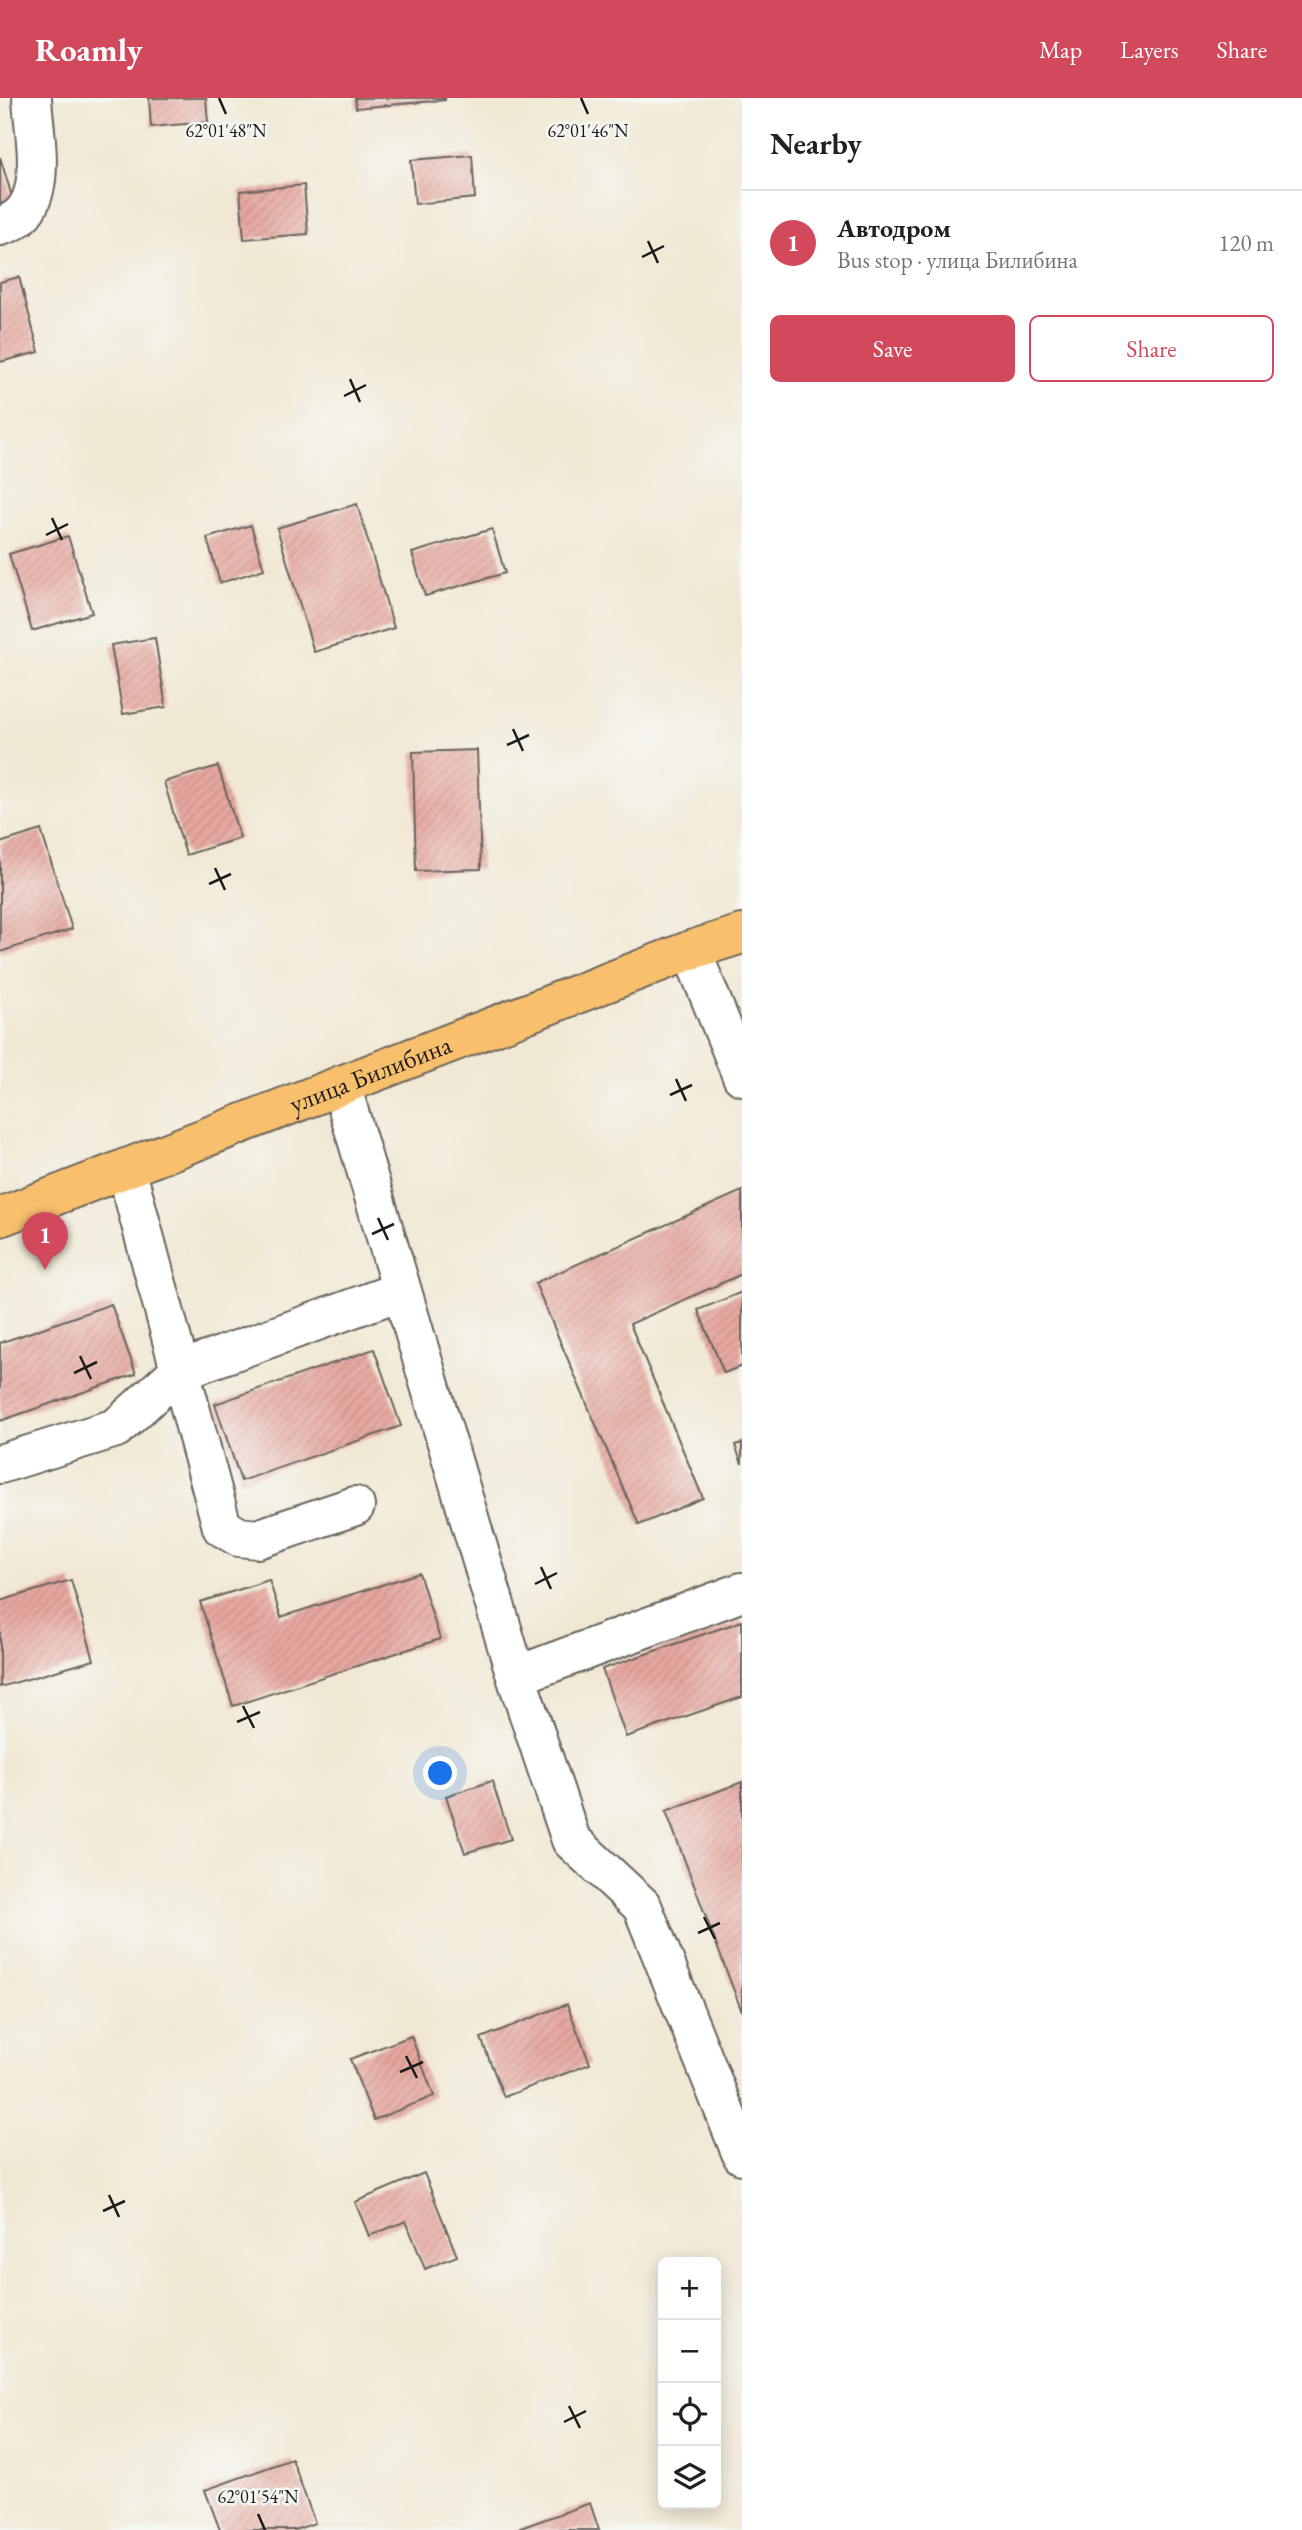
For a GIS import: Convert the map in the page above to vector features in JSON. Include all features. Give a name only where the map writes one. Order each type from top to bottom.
[{"type":"main road","name":"улица Билибина","points":[[0,1217],[691,950],[742,934]]},
{"type":"street","points":[[0,226],[26,212],[37,186],[32,98]]},
{"type":"street","points":[[691,950],[742,1076]]},
{"type":"street","points":[[341,1085],[516,1676],[571,1840],[642,1906],[742,2155]]},
{"type":"street","points":[[126,1168],[222,1527],[239,1536],[257,1539],[355,1506]]},
{"type":"street","points":[[0,1464],[116,1428],[179,1371],[400,1291]]},
{"type":"street","points":[[516,1676],[742,1592]]},
{"type":"building","points":[[149,98],[206,98],[208,122],[151,127]]},
{"type":"building","points":[[355,98],[445,98],[445,100],[356,108]]},
{"type":"building","points":[[472,155],[475,198],[415,204],[411,160]]},
{"type":"building","points":[[0,157],[13,200],[0,204]]},
{"type":"building","points":[[304,185],[308,234],[244,239],[240,191]]},
{"type":"building","points":[[19,277],[39,352],[0,362],[0,282]]},
{"type":"building","points":[[357,504],[394,628],[314,652],[277,528]]},
{"type":"building","points":[[251,525],[264,569],[220,583],[207,538]]},
{"type":"building","points":[[492,529],[505,573],[425,596],[412,553]]},
{"type":"building","points":[[68,536],[92,613],[32,631],[9,554]]},
{"type":"building","points":[[155,638],[166,707],[123,714],[111,645]]},
{"type":"building","points":[[477,750],[481,869],[416,871],[413,752]]},
{"type":"building","points":[[218,766],[240,838],[186,855],[164,782]]},
{"type":"building","points":[[41,830],[72,929],[0,952],[0,843]]},
{"type":"building","points":[[742,1191],[742,1274],[630,1324],[703,1498],[639,1525],[535,1283]]},
{"type":"building","points":[[742,1292],[742,1366],[724,1373],[698,1310]]},
{"type":"building","points":[[111,1304],[136,1374],[0,1421],[0,1343]]},
{"type":"building","points":[[374,1349],[401,1426],[241,1481],[215,1404]]},
{"type":"building","points":[[742,1443],[742,1464],[735,1445]]},
{"type":"building","points":[[419,1573],[440,1639],[233,1706],[200,1602],[269,1580],[281,1617]]},
{"type":"building","points":[[71,1580],[94,1660],[0,1687],[0,1601]]},
{"type":"building","points":[[742,1621],[742,1697],[626,1737],[602,1669]]},
{"type":"building","points":[[492,1781],[511,1839],[465,1853],[446,1796]]},
{"type":"building","points":[[742,1782],[742,2012],[666,1811]]},
{"type":"building","points":[[567,2004],[590,2064],[504,2097],[481,2038]]},
{"type":"building","points":[[411,2036],[434,2096],[374,2120],[350,2059]]},
{"type":"building","points":[[424,2173],[457,2256],[425,2269],[406,2221],[369,2236],[355,2202]]},
{"type":"building","points":[[292,2459],[315,2523],[295,2530],[220,2530],[205,2490]]},
{"type":"building","points":[[590,2503],[599,2530],[515,2530]]},
{"type":"place","name":"Автодром","points":[[45,1270]]}]
